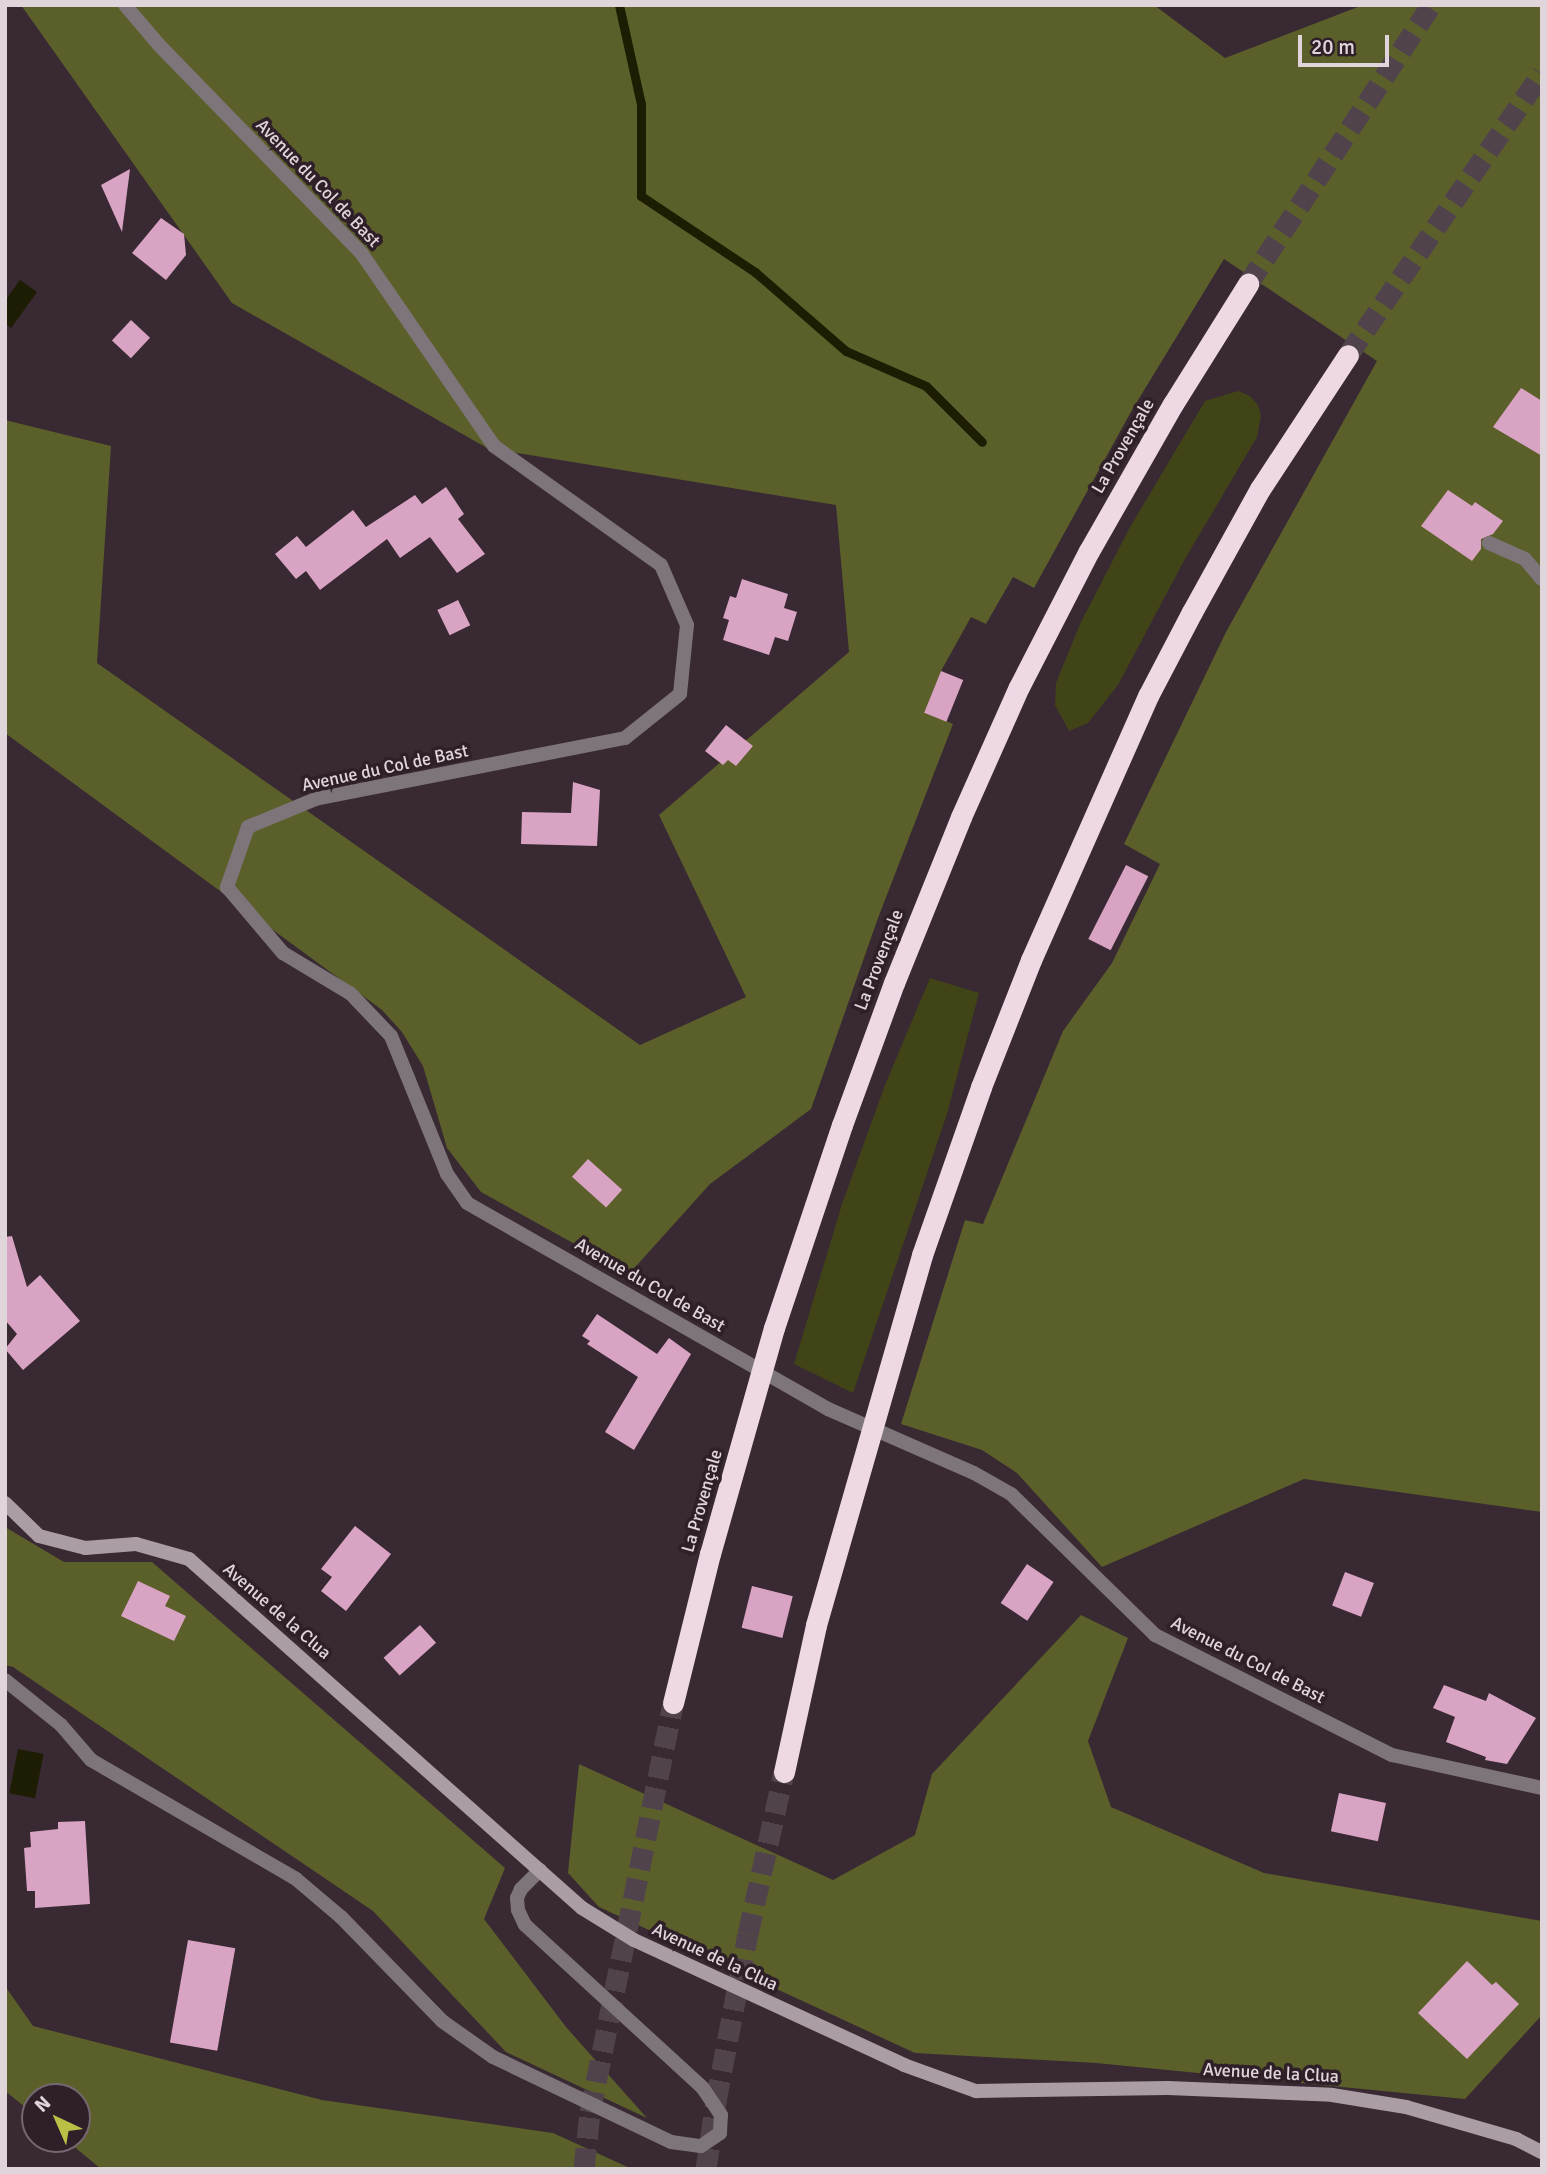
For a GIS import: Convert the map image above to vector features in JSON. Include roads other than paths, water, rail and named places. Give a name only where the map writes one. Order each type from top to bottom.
[{"type":"highway","name":"La Provençale","points":[[673,1703],[710,1553],[774,1328],[842,1125],[894,983],[961,817],[1019,687],[1089,551],[1173,404],[1248,284]]},
{"type":"highway","points":[[784,1772],[816,1625],[883,1384],[922,1255],[981,1087],[1080,846],[1148,696],[1260,489],[1348,355]]},
{"type":"street","name":"Avenue du Col de Bast","points":[[125,5],[159,45],[362,254],[494,446],[661,565],[687,625],[680,694],[625,738],[318,798],[248,827],[227,887],[282,953],[351,994],[391,1036],[447,1174],[467,1203],[828,1409],[974,1473],[1011,1494],[1155,1635],[1392,1755],[1542,1788]]},
{"type":"street","points":[[1489,544],[1525,559],[1542,579]]},
{"type":"street","name":"Avenue de la Clua","points":[[5,1503],[39,1536],[85,1548],[136,1544],[188,1559],[582,1908],[634,1940],[904,2066],[976,2091],[1168,2088],[1332,2095],[1406,2107],[1516,2139],[1542,2152]]},
{"type":"street","points":[[5,1680],[61,1725],[91,1760],[296,1879],[341,1917],[442,2021],[493,2057],[670,2142],[701,2146],[720,2133],[721,2115],[703,2088],[525,1924],[518,1910],[517,1898],[521,1889],[540,1870]]},
{"type":"waterway","points":[[619,5],[641,104],[641,196],[755,272],[846,351],[926,386],[982,442]]},
{"type":"tunnel","points":[[1248,284],[1431,5]]},
{"type":"tunnel","points":[[1348,355],[1542,73]]},
{"type":"tunnel","points":[[584,2169],[590,2112],[673,1703]]},
{"type":"tunnel","points":[[706,2169],[716,2101],[748,1934],[784,1772]]}]
